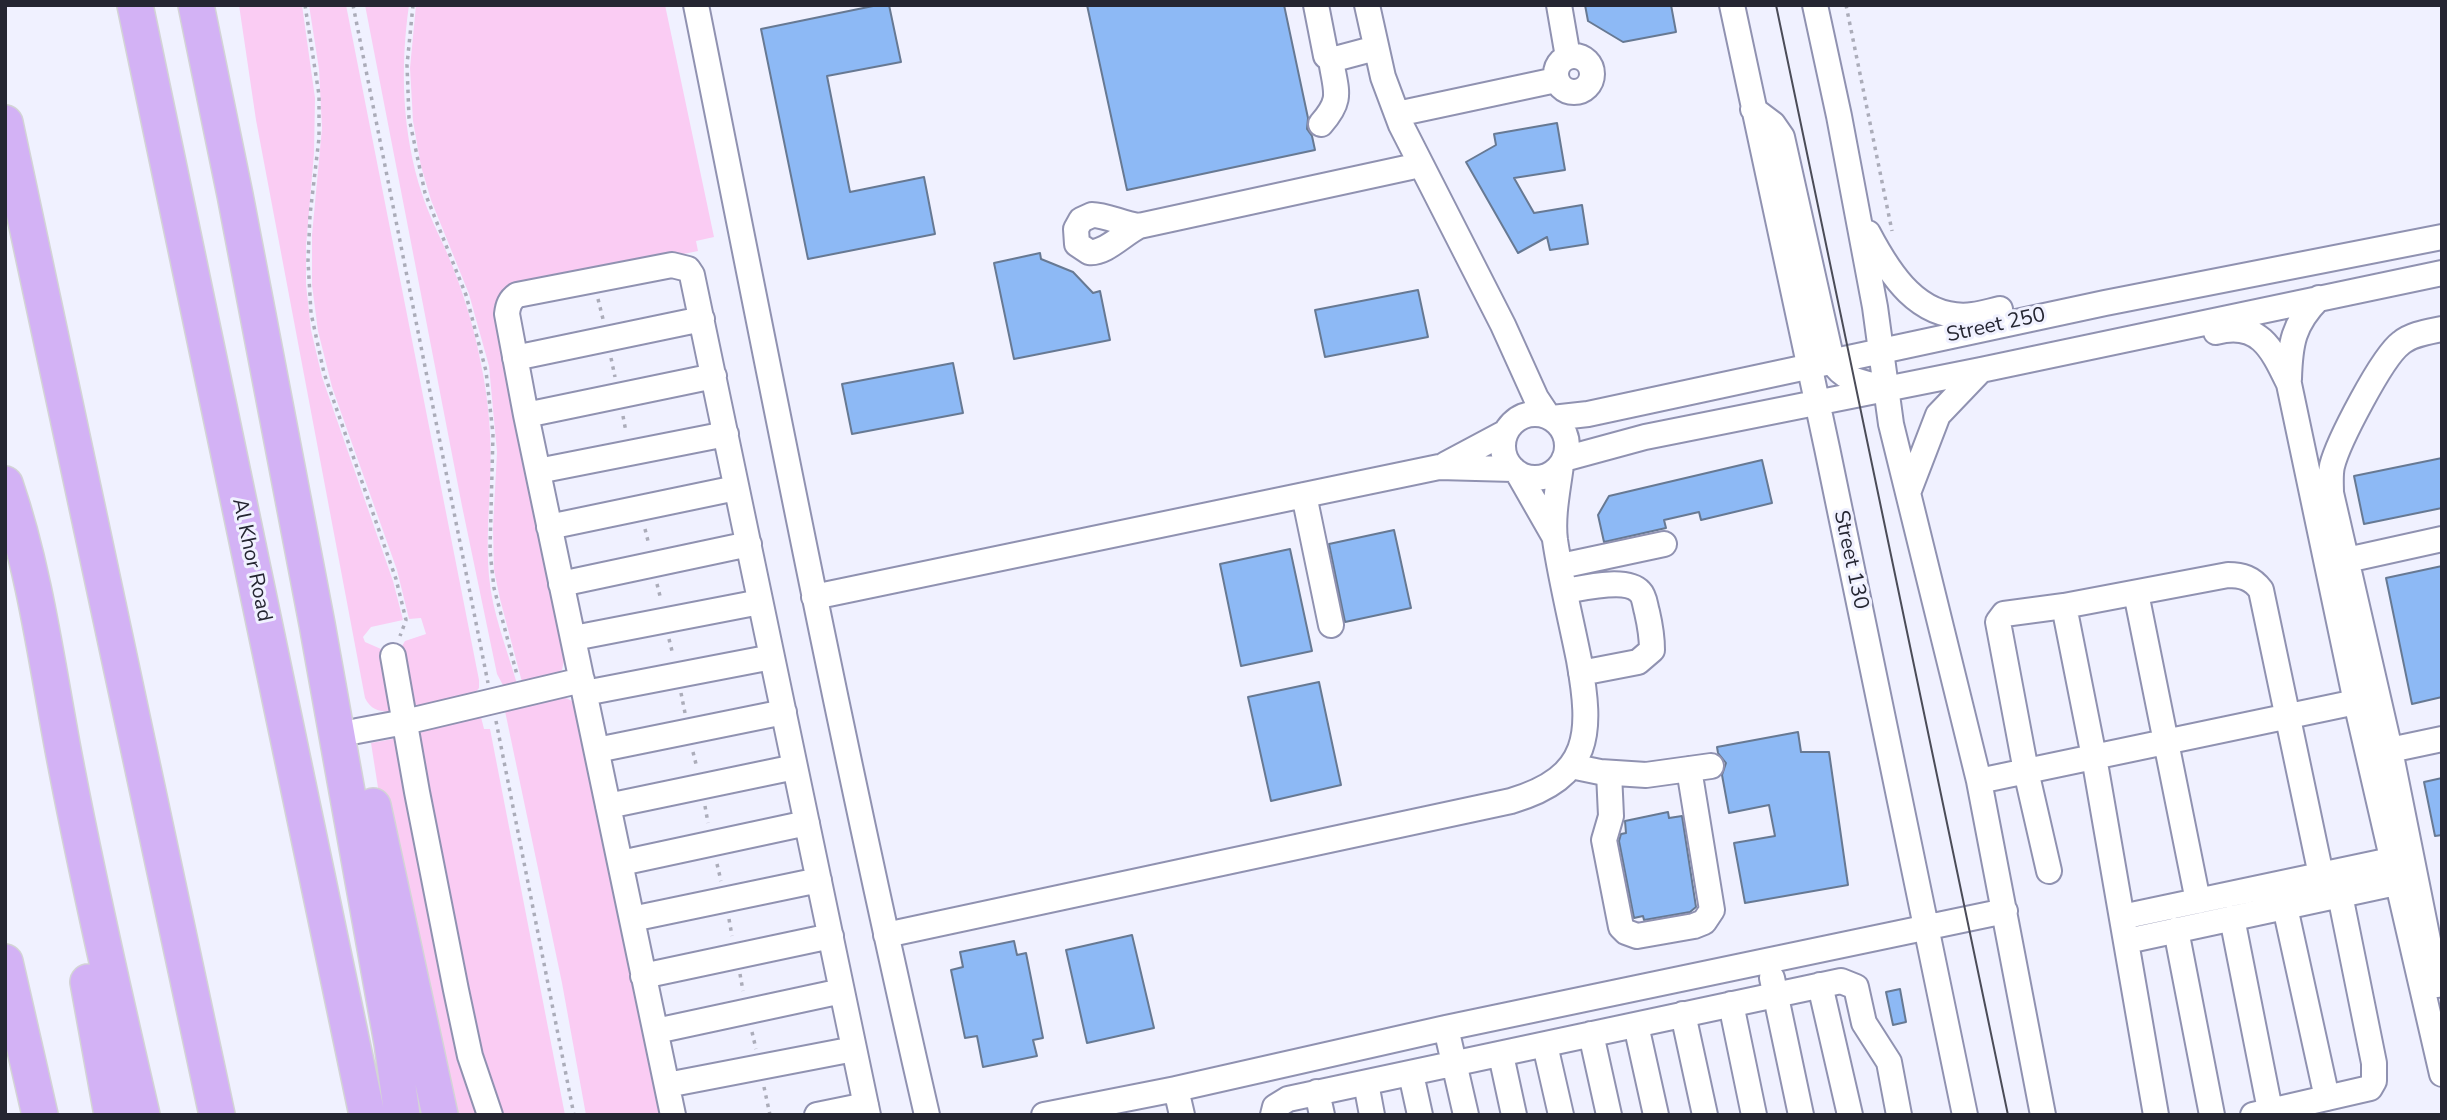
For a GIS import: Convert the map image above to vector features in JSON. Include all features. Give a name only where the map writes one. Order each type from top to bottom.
[{"type":"highway","name":"Al Khor Road","points":[[135,5],[366,1115]]},
{"type":"highway","points":[[196,5],[317,624],[392,1043],[402,1115]]},
{"type":"highway","points":[[219,5],[238,143],[235,195]]},
{"type":"highway","points":[[5,123],[217,1115]]},
{"type":"highway","points":[[5,484],[34,598],[73,805],[112,990],[142,1115]]},
{"type":"highway","points":[[317,624],[347,684],[440,1115]]},
{"type":"highway","points":[[73,805],[71,874],[74,909],[112,1115]]},
{"type":"highway","points":[[5,962],[40,1115]]},
{"type":"street","points":[[696,5],[814,597],[927,1115]]},
{"type":"street","points":[[1316,5],[1326,56],[1331,60],[1337,101],[1334,109],[1321,124]]},
{"type":"street","points":[[886,935],[1511,801],[1545,789],[1571,766],[1581,747],[1587,711],[1555,537],[1562,462],[1567,440],[1561,428],[1536,398],[1503,325],[1420,165],[1387,89],[1367,5]]},
{"type":"street","points":[[1559,5],[1568,57]]},
{"type":"street","name":"Street 130","points":[[1732,5],[1965,1115]]},
{"type":"street","points":[[1815,5],[1875,307],[1891,424],[1979,781],[2043,1115]]},
{"type":"street","points":[[1331,60],[1376,48]]},
{"type":"street","points":[[1568,57],[1582,58],[1588,62],[1592,76],[1586,88],[1572,93],[1565,91],[1556,80],[1557,66],[1568,57]]},
{"type":"street","points":[[1397,114],[1556,80]]},
{"type":"street","points":[[1753,108],[1773,124],[1782,137],[1832,361],[1842,375],[1886,388]]},
{"type":"street","points":[[1139,226],[1420,165]]},
{"type":"street","points":[[1857,212],[1894,278],[1919,301],[1939,311],[1971,316],[2037,304],[2105,303]]},
{"type":"street","name":"Street 250","points":[[1550,417],[1588,414],[2105,303],[2442,237]]},
{"type":"street","points":[[673,1115],[507,314],[511,299],[517,295],[679,266],[688,269],[692,275],[702,319],[867,1110],[817,1115]]},
{"type":"street","points":[[2290,267],[2309,300],[2290,349],[2289,384],[2356,702],[2442,1074]]},
{"type":"street","name":"Street 250","points":[[1562,462],[1635,439],[1982,370],[2442,272]]},
{"type":"street","points":[[515,358],[702,319]]},
{"type":"street","points":[[2137,337],[2164,343],[2231,329],[2249,332],[2267,344],[2289,384]]},
{"type":"street","points":[[2442,329],[2418,334],[2402,341],[2381,365],[2339,449],[2333,465],[2331,493],[2390,750],[2442,1010]]},
{"type":"street","points":[[1516,357],[1514,405],[1503,452],[1555,537]]},
{"type":"street","points":[[1908,493],[1938,415],[1982,370]]},
{"type":"street","points":[[526,415],[714,376]]},
{"type":"street","points":[[814,597],[1438,467],[1471,452],[1526,415],[1550,417]]},
{"type":"street","points":[[538,471],[726,433]]},
{"type":"street","points":[[1438,467],[1516,471],[1538,478],[1551,474],[1562,462]]},
{"type":"street","points":[[549,527],[736,488]]},
{"type":"street","points":[[1304,495],[1331,625]]},
{"type":"street","points":[[2347,560],[2442,539]]},
{"type":"street","points":[[561,584],[749,544]]},
{"type":"street","points":[[1561,566],[1664,544]]},
{"type":"street","points":[[2049,871],[2026,771],[1998,622],[2004,614],[2064,606],[2228,575],[2242,575],[2255,582],[2260,590],[2321,875]]},
{"type":"street","points":[[1565,591],[1612,584],[1630,585],[1639,590],[1643,597],[1652,635],[1652,650],[1638,662],[1581,673]]},
{"type":"street","points":[[2136,593],[2198,901]]},
{"type":"street","points":[[574,638],[760,603]]},
{"type":"street","points":[[2064,606],[2094,757],[2157,1115]]},
{"type":"street","points":[[393,656],[416,792],[470,1056],[490,1115]]},
{"type":"street","points":[[357,731],[522,694],[772,657]]},
{"type":"street","points":[[1979,781],[2356,702]]},
{"type":"street","points":[[597,750],[784,712]]},
{"type":"street","points":[[2390,750],[2442,739]]},
{"type":"street","points":[[1571,766],[1609,773],[1646,775],[1700,768],[1712,910],[1704,922],[1637,936],[1621,928],[1604,840],[1611,816],[1609,773]]},
{"type":"street","points":[[608,806],[795,767]]},
{"type":"street","points":[[621,863],[807,823]]},
{"type":"street","points":[[2124,929],[2198,901],[2321,875],[2394,872]]},
{"type":"street","points":[[2124,929],[2176,930],[2285,907],[2340,895],[2394,872]]},
{"type":"street","points":[[632,919],[819,880]]},
{"type":"street","points":[[2232,918],[2265,1114],[2370,1088],[2374,1080],[2375,1072],[2340,895]]},
{"type":"street","points":[[2285,907],[2327,1098]]},
{"type":"street","points":[[1053,1114],[1121,1107],[1176,1089],[1446,1028],[2005,911]]},
{"type":"street","points":[[2176,930],[2212,1115]]},
{"type":"street","points":[[643,976],[831,936]]},
{"type":"street","points":[[1768,960],[1801,1115]]},
{"type":"street","points":[[1273,1115],[1280,1102],[1320,1103],[1366,1083],[1841,981],[1856,987],[1864,1023],[1889,1062],[1899,1115]]},
{"type":"street","points":[[1820,985],[1850,1115]]},
{"type":"street","points":[[656,1031],[842,991]]},
{"type":"street","points":[[1731,1004],[1754,1115]]},
{"type":"street","points":[[1683,1014],[1705,1115]]},
{"type":"street","points":[[1636,1025],[1657,1115]]},
{"type":"street","points":[[1446,1028],[1466,1115]]},
{"type":"street","points":[[1591,1034],[1609,1115]]},
{"type":"street","points":[[1545,1045],[1561,1115]]},
{"type":"street","points":[[667,1085],[854,1049]]},
{"type":"street","points":[[1501,1055],[1514,1115]]},
{"type":"street","points":[[1411,1074],[1420,1115]]},
{"type":"street","points":[[1366,1083],[1372,1115]]},
{"type":"street","points":[[1176,1089],[1182,1115]]},
{"type":"path","points":[[305,5],[319,106],[319,138],[310,215],[311,313],[324,373],[404,609],[406,620],[393,656]]},
{"type":"path","points":[[353,5],[574,1115]]},
{"type":"path","points":[[413,5],[407,65],[409,118],[432,215],[466,295],[485,371],[493,434],[490,524],[494,589],[522,694]]},
{"type":"path","points":[[1846,5],[1894,242]]},
{"type":"shaded area","points":[[239,5],[302,5],[315,98],[314,153],[306,246],[306,284],[311,330],[322,377],[393,581],[403,620],[371,627],[363,637],[365,642],[381,649],[386,656],[399,711],[375,709],[365,698],[256,120]]},
{"type":"shaded area","points":[[309,5],[346,5],[479,680],[479,688],[474,694],[408,709],[401,648],[405,641],[426,634],[421,618],[409,619],[397,570],[332,387],[318,331],[312,285],[312,235],[322,128],[319,69]]},
{"type":"shaded area","points":[[365,5],[409,5],[404,76],[410,148],[425,202],[467,307],[486,393],[491,451],[489,576],[497,617],[517,684],[504,687],[497,674],[462,506]]},
{"type":"shaded area","points":[[416,5],[665,5],[714,237],[696,241],[698,251],[513,289],[503,295],[494,306],[565,656],[562,670],[556,674],[522,682],[494,570],[497,452],[489,366],[469,294],[431,200],[421,166],[413,121],[410,68]]},
{"type":"shaded area","points":[[564,697],[572,701],[577,708],[662,1115],[586,1115],[562,983],[505,711]]},
{"type":"shaded area","points":[[481,717],[484,729],[490,729],[565,1115],[495,1115],[476,1054],[418,732]]},
{"type":"shaded area","points":[[403,737],[484,1115],[446,1115],[379,794],[371,743]]},
{"type":"building","points":[[889,5],[901,62],[827,76],[850,192],[924,177],[935,234],[808,259],[761,29]]},
{"type":"building","points":[[1087,5],[1284,5],[1308,118],[1307,129],[1312,136],[1315,150],[1127,190]]},
{"type":"building","points":[[1585,5],[1671,5],[1676,32],[1623,42],[1588,21]]},
{"type":"building","points":[[1557,123],[1565,170],[1514,178],[1534,213],[1582,205],[1588,244],[1550,250],[1547,237],[1518,253],[1466,162],[1496,145],[1494,134]]},
{"type":"building","points":[[1040,253],[1041,259],[1073,272],[1093,293],[1100,291],[1110,340],[1014,359],[994,263]]},
{"type":"building","points":[[1418,290],[1428,337],[1325,357],[1315,310]]},
{"type":"building","points":[[953,363],[963,413],[852,434],[842,384]]},
{"type":"building","points":[[2442,458],[2442,508],[2364,524],[2354,476]]},
{"type":"building","points":[[1762,460],[1772,503],[1701,520],[1699,512],[1664,520],[1666,528],[1604,542],[1598,515],[1609,496]]},
{"type":"building","points":[[1394,530],[1411,608],[1345,622],[1329,544]]},
{"type":"building","points":[[1290,549],[1312,651],[1241,666],[1220,564]]},
{"type":"building","points":[[2442,566],[2442,697],[2412,704],[2386,578]]},
{"type":"building","points":[[1319,682],[1341,785],[1271,801],[1248,697]]},
{"type":"building","points":[[1798,732],[1801,752],[1829,752],[1848,885],[1745,903],[1734,843],[1775,836],[1769,805],[1729,813],[1722,775],[1726,763],[1717,747]]},
{"type":"building","points":[[2442,778],[2442,835],[2435,836],[2424,782]]},
{"type":"building","points":[[1668,812],[1669,818],[1682,816],[1696,907],[1690,912],[1644,920],[1643,916],[1634,918],[1619,841],[1621,834],[1626,833],[1625,821]]},
{"type":"building","points":[[1132,935],[1154,1028],[1087,1043],[1066,950]]},
{"type":"building","points":[[1014,941],[1017,955],[1026,953],[1043,1038],[1033,1040],[1037,1056],[983,1067],[977,1036],[965,1038],[951,970],[963,967],[960,952]]},
{"type":"building","points":[[1900,989],[1906,1022],[1893,1025],[1886,992]]},
{"type":"tram line","points":[[1776,5],[2008,1115]]}]
